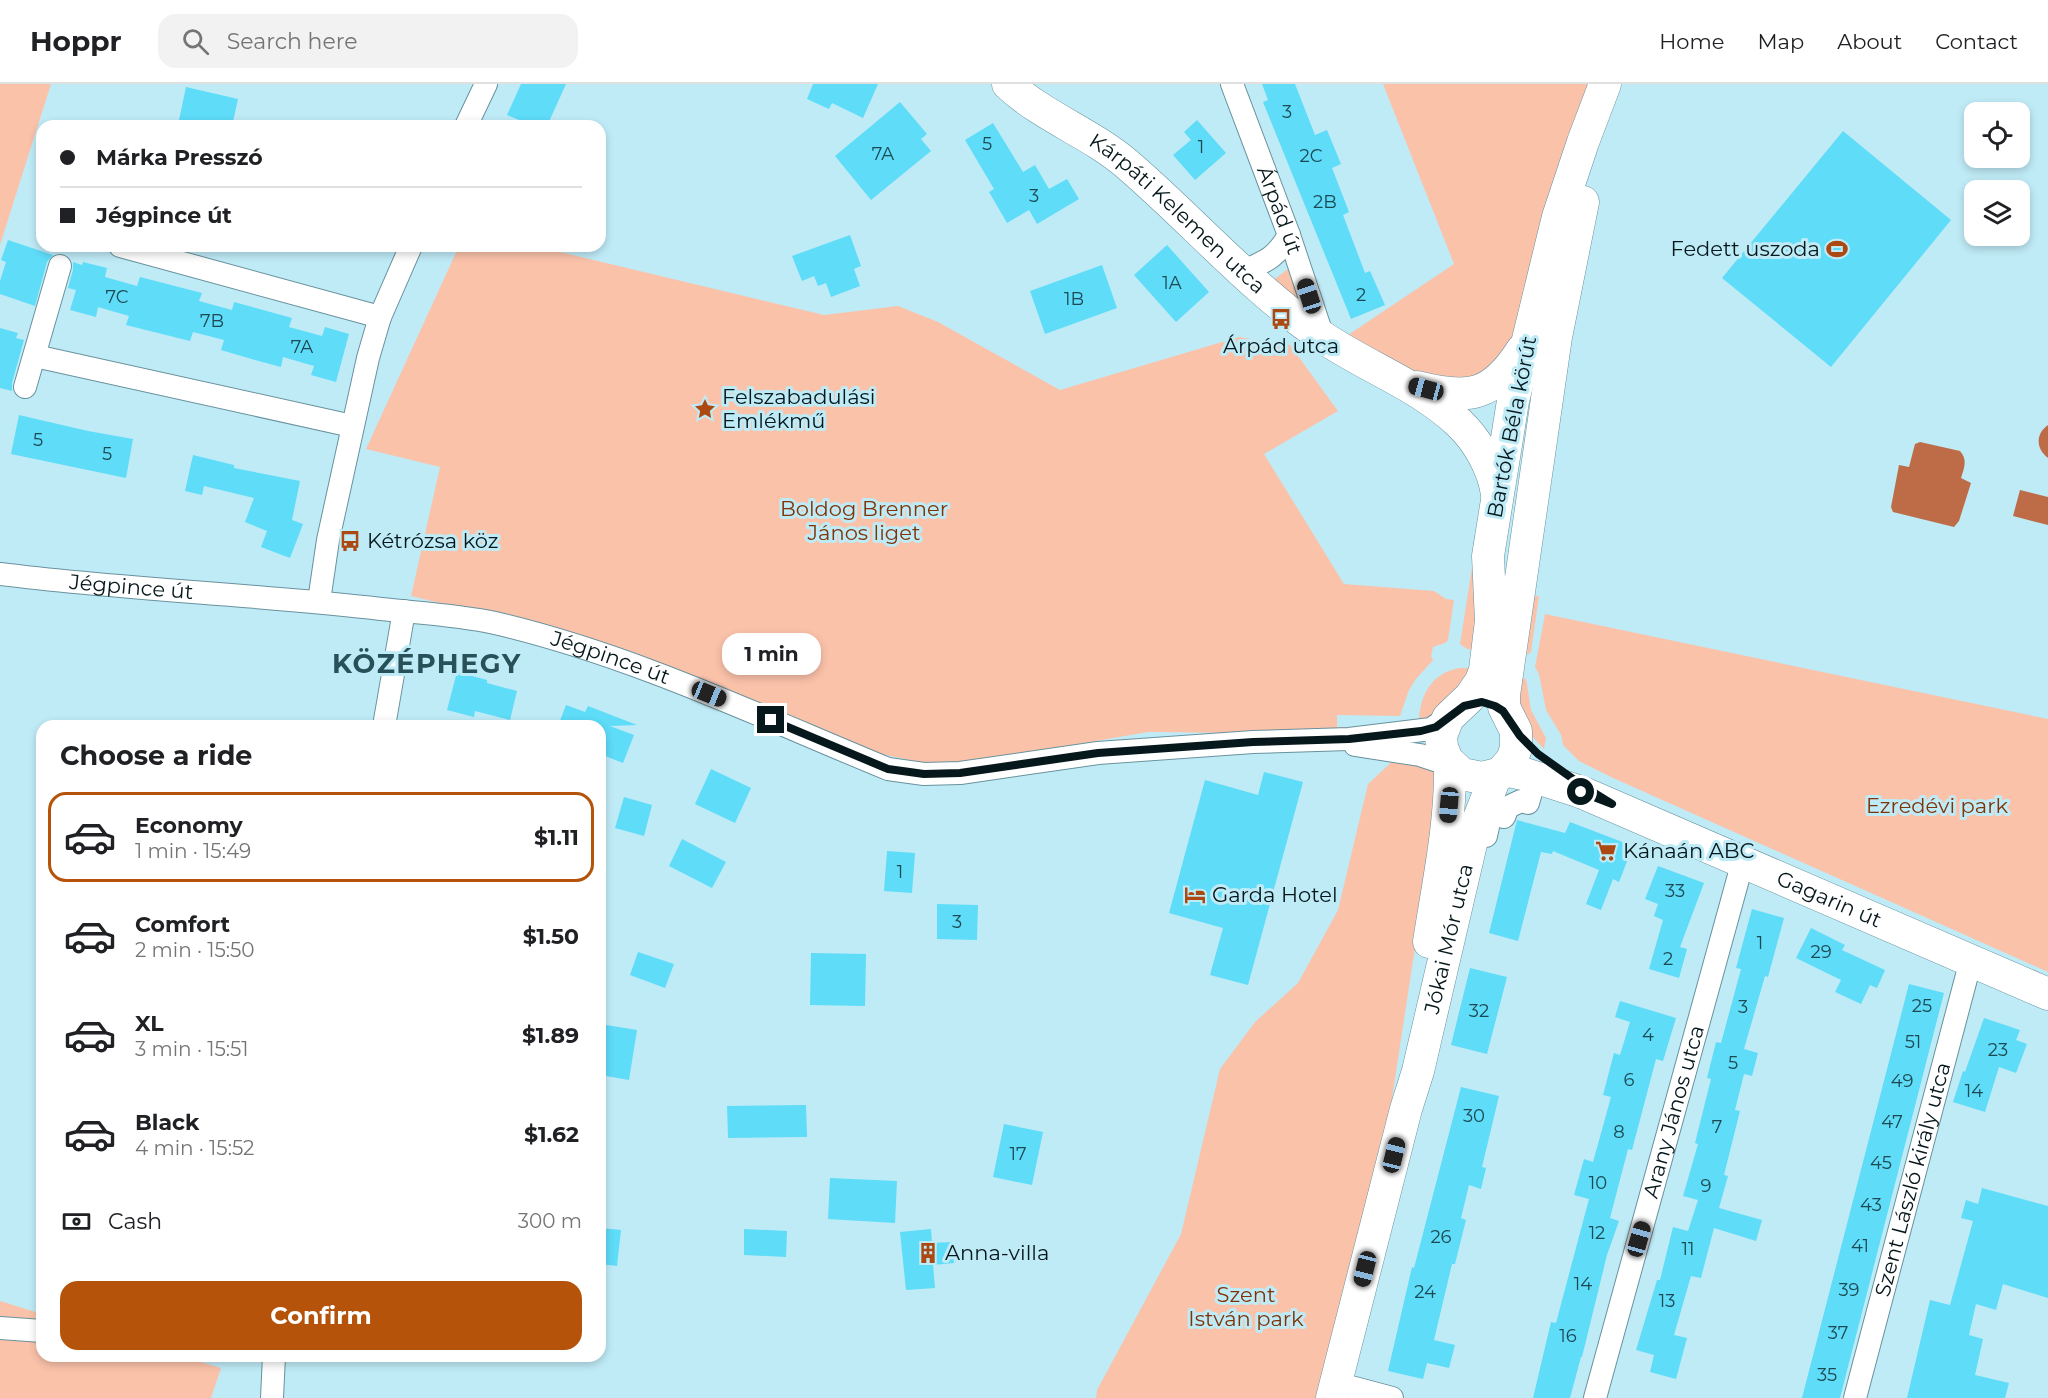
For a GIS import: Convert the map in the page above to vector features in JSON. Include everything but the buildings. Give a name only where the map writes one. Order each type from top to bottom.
[{"type":"street","points":[[469,120],[486,84]]},
{"type":"street","name":"Kárpáti Kelemen utca","points":[[1008,84],[1036,106],[1104,146],[1127,164],[1242,272],[1285,309],[1323,337],[1406,383],[1448,413],[1470,434],[1484,455],[1497,492],[1497,501]]},
{"type":"street","name":"Árpád út","points":[[1232,84],[1289,235],[1323,337]]},
{"type":"street","name":"Bartók Béla körút","points":[[1450,765],[1443,753],[1441,742],[1444,726],[1477,687],[1485,670],[1491,621],[1488,556],[1511,415],[1528,339],[1558,217],[1605,84]]},
{"type":"street","name":"Bartók Béla körút","points":[[1500,772],[1508,765],[1515,753],[1517,743],[1511,721],[1504,707],[1504,695],[1556,337],[1578,222],[1614,84]]},
{"type":"street","points":[[1242,272],[1268,260],[1279,251],[1289,235]]},
{"type":"street","points":[[142,252],[380,317]]},
{"type":"street","points":[[321,593],[328,540],[368,358],[380,317],[408,252]]},
{"type":"street","points":[[25,387],[60,267]]},
{"type":"street","name":"Kárpáti Kelemen utca","points":[[1460,394],[1481,391],[1502,378],[1528,339]]},
{"type":"street","points":[[34,356],[352,426]]},
{"type":"street","name":"Kárpáti Kelemen utca","points":[[1406,383],[1426,389],[1460,394],[1527,421],[1543,423]]},
{"type":"street","name":"Jégpince út","points":[[0,574],[61,581],[321,593],[404,611],[493,623],[567,643],[649,670],[888,769],[924,774],[960,773],[1098,753],[1253,742],[1349,739],[1421,731],[1436,727],[1455,711]]},
{"type":"street","points":[[385,720],[404,611]]},
{"type":"street","points":[[1455,711],[1473,703],[1486,703],[1498,707],[1511,721]]},
{"type":"street","name":"Gagarin út","points":[[1511,721],[1520,736],[1538,754],[1612,804]]},
{"type":"street","name":"Jégpince út","points":[[1311,741],[1412,753],[1450,765]]},
{"type":"street","name":"Gagarin út","points":[[1450,765],[1462,774],[1474,778],[1490,777],[1509,771],[1536,777],[1612,804],[2048,994]]},
{"type":"street","name":"Jókai Mór utca","points":[[1406,1109],[1410,1060],[1447,827],[1450,765]]},
{"type":"street","name":"Jókai Mór utca","points":[[1334,1391],[1406,1109],[1418,1071],[1474,831],[1494,780],[1500,772]]},
{"type":"street","points":[[1446,951],[1474,882],[1491,813],[1504,817],[1508,807],[1521,801],[1528,803],[1532,789]]},
{"type":"street","name":"Arany János utca","points":[[1595,1398],[1743,861]]},
{"type":"street","name":"Szent László király utca","points":[[1856,1398],[1971,960]]},
{"type":"street","points":[[0,1328],[36,1331]]},
{"type":"street","points":[[272,1398],[274,1362]]},
{"type":"street","points":[[1334,1391],[1392,1398]]},
{"type":"green space","points":[[0,84],[51,84],[40,120],[36,120],[36,131],[0,245]]},
{"type":"green space","points":[[1383,84],[1592,84],[1517,336],[1486,379],[1432,381],[1345,337],[1454,264]]},
{"type":"green space","name":"Boldog Brenner János liget","points":[[456,252],[560,252],[824,315],[898,306],[938,322],[1060,390],[1239,337],[1290,345],[1338,411],[1264,454],[1344,584],[1434,591],[1446,599],[1454,600],[1448,640],[1433,647],[1431,656],[1433,660],[1409,690],[1400,716],[1337,715],[1337,727],[1361,727],[1253,733],[1148,732],[963,764],[926,763],[880,754],[537,627],[411,596],[440,467],[366,449]]},
{"type":"green space","points":[[1288,269],[1291,270],[1305,307],[1272,281]]},
{"type":"green space","points":[[1478,529],[1479,651],[1467,649],[1460,644]]},
{"type":"green space","points":[[1530,595],[1539,596],[1531,652],[1527,655]]},
{"type":"green space","name":"Ezredévi park","points":[[1545,614],[2048,719],[2048,972],[1579,761],[1563,745],[1561,735],[1546,710],[1539,674],[1535,667]]},
{"type":"green space","points":[[1460,668],[1477,668],[1432,717],[1419,722],[1421,703],[1429,687],[1442,674]]},
{"type":"green space","points":[[1515,675],[1526,679],[1531,710],[1546,738],[1544,749],[1528,732],[1512,697]]},
{"type":"green space","name":"Szent István park","points":[[1400,754],[1437,762],[1438,797],[1389,1118],[1316,1398],[1096,1398],[1097,1390],[1181,1234],[1220,1069],[1255,1022],[1298,983],[1338,910],[1368,784]]},
{"type":"green space","points":[[0,1301],[36,1312],[36,1362],[201,1362],[221,1368],[211,1398],[0,1398]]},
{"type":"shaded area","points":[[2048,425],[2048,458],[2039,446],[2039,437]]},
{"type":"shaded area","points":[[1920,442],[1960,451],[1964,458],[1965,464],[1961,478],[1971,483],[1959,521],[1954,527],[1893,512],[1891,507],[1899,465],[1909,467],[1915,444]]},
{"type":"shaded area","points":[[2020,490],[2048,497],[2048,525],[2013,516]]},
{"type":"place","name":"Fedett uszoda","points":[[1837,249]]},
{"type":"place","name":"Árpád utca","points":[[1281,319]]},
{"type":"place","name":"Felszabadulási Emlékmű","points":[[705,409]]},
{"type":"place","name":"Kétrózsa köz","points":[[350,541]]},
{"type":"place","name":"Kánaán ABC","points":[[1606,851]]},
{"type":"place","name":"Garda Hotel","points":[[1195,895]]},
{"type":"place","name":"Anna-villa","points":[[928,1253]]},
{"type":"district","name":"KÖZÉPHEGY","points":[[427,664]]},
{"type":"route","points":[[771,720],[888,769],[924,774],[960,773],[1098,753],[1253,742],[1349,739],[1421,731],[1436,727],[1464,706],[1482,702],[1503,711],[1512,721],[1520,736],[1538,754],[1612,804],[1581,792]]}]
